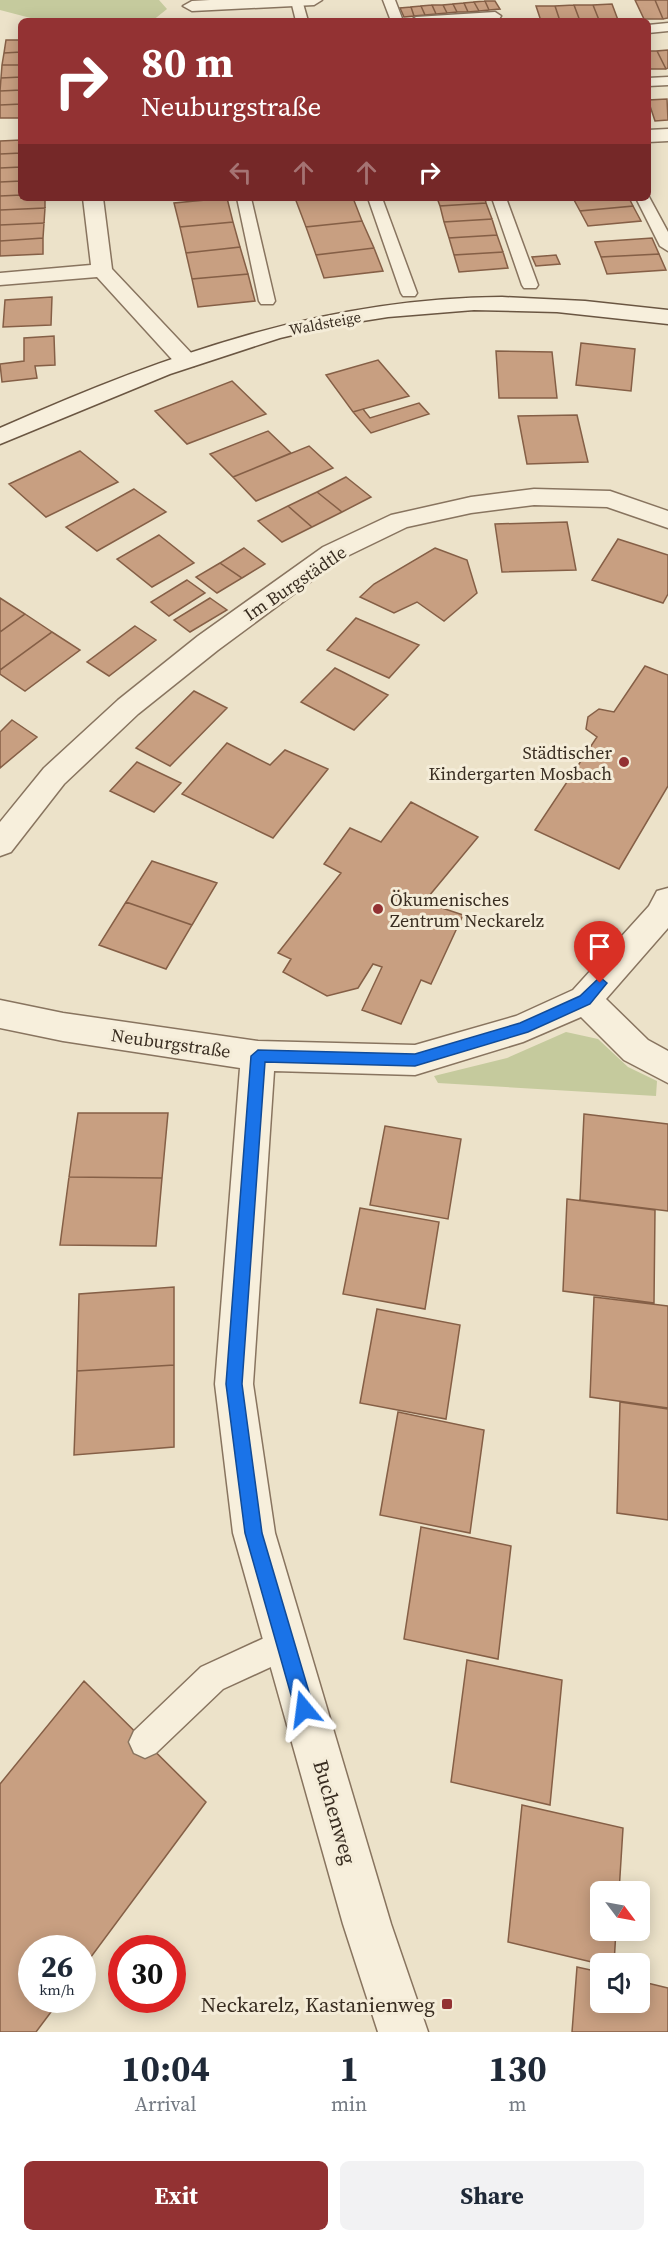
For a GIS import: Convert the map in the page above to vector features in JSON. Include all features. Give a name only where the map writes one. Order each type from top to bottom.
[{"type":"street","points":[[181,18],[190,11],[189,3],[305,1]]},
{"type":"street","points":[[651,136],[668,135]]},
{"type":"street","points":[[93,201],[102,270],[186,361]]},
{"type":"street","points":[[0,279],[102,270]]},
{"type":"street","name":"Waldsteige","points":[[0,437],[99,393],[186,361],[273,334],[333,319],[444,305],[494,303],[594,308],[668,317]]},
{"type":"street","name":"Im Burgstädtle","points":[[0,844],[54,776],[128,707],[208,643],[332,553],[400,521],[471,505],[534,496],[610,499],[668,520]]},
{"type":"street","name":"Neuburgstraße","points":[[0,1014],[63,1027],[258,1056],[415,1060],[524,1028],[585,1000],[660,915],[668,900]]},
{"type":"street","points":[[585,1000],[636,1050],[668,1068]]},
{"type":"street","name":"Buchenweg","points":[[258,1056],[234,1384],[254,1533],[367,1924],[403,2032]]},
{"type":"lane","points":[[389,0],[396,18]]},
{"type":"lane","points":[[302,18],[305,1]]},
{"type":"lane","points":[[463,18],[495,16]]},
{"type":"lane","points":[[651,29],[668,27]]},
{"type":"lane","points":[[651,82],[668,81]]},
{"type":"lane","points":[[245,201],[267,301]]},
{"type":"lane","points":[[376,201],[409,293]]},
{"type":"lane","points":[[500,201],[530,285]]},
{"type":"lane","points":[[645,201],[668,246]]},
{"type":"lane","points":[[145,1742],[212,1678],[286,1644]]},
{"type":"green space","points":[[0,0],[159,0],[167,9],[156,18],[31,18],[0,10]]},
{"type":"green space","points":[[566,1032],[598,1039],[628,1067],[657,1081],[656,1096],[438,1083],[434,1076],[507,1058]]},
{"type":"building","points":[[635,0],[655,0],[663,19],[644,18]]},
{"type":"building","points":[[655,0],[668,0],[668,18],[663,19]]},
{"type":"building","points":[[485,1],[495,1],[500,9],[489,10]]},
{"type":"building","points":[[485,1],[489,10],[479,11],[474,2]]},
{"type":"building","points":[[474,2],[479,11],[468,12],[464,3]]},
{"type":"building","points":[[464,3],[468,12],[457,12],[453,4]]},
{"type":"building","points":[[453,4],[457,12],[447,13],[443,5]]},
{"type":"building","points":[[612,4],[617,18],[598,18],[593,5]]},
{"type":"building","points":[[432,5],[443,5],[447,13],[436,14]]},
{"type":"building","points":[[432,5],[436,14],[425,15],[421,6]]},
{"type":"building","points":[[574,5],[579,18],[559,18],[555,6]]},
{"type":"building","points":[[574,5],[593,5],[598,18],[579,18]]},
{"type":"building","points":[[421,6],[425,15],[414,16],[411,7]]},
{"type":"building","points":[[536,6],[555,6],[559,18],[540,18]]},
{"type":"building","points":[[411,7],[414,16],[404,17],[400,8]]},
{"type":"building","points":[[6,40],[18,40],[18,52],[4,53]]},
{"type":"building","points":[[668,50],[668,68],[666,69],[657,51]]},
{"type":"building","points":[[651,51],[657,51],[666,69],[651,69]]},
{"type":"building","points":[[18,52],[18,65],[2,65],[4,53]]},
{"type":"building","points":[[2,65],[18,65],[18,77],[1,78]]},
{"type":"building","points":[[18,77],[18,90],[0,91],[1,78]]},
{"type":"building","points":[[18,90],[18,104],[0,105],[0,91]]},
{"type":"building","points":[[667,99],[668,120],[655,121],[651,100]]},
{"type":"building","points":[[18,104],[18,118],[0,118],[0,105]]},
{"type":"building","points":[[18,140],[18,153],[0,154],[0,141]]},
{"type":"building","points":[[18,153],[18,167],[0,168],[0,154]]},
{"type":"building","points":[[18,167],[18,181],[0,182],[0,168]]},
{"type":"building","points":[[18,181],[18,195],[0,196],[0,182]]},
{"type":"building","points":[[18,195],[18,201],[45,201],[45,208],[0,210],[0,196]]},
{"type":"building","points":[[228,201],[233,222],[180,227],[174,203]]},
{"type":"building","points":[[296,201],[354,201],[362,221],[306,227]]},
{"type":"building","points":[[438,201],[486,201],[486,203],[440,206]]},
{"type":"building","points":[[575,201],[630,201],[633,206],[580,211]]},
{"type":"building","points":[[486,203],[492,219],[444,222],[440,206]]},
{"type":"building","points":[[633,206],[641,221],[588,226],[580,211]]},
{"type":"building","points":[[45,208],[44,223],[0,225],[0,210]]},
{"type":"building","points":[[492,219],[497,235],[449,238],[444,222]]},
{"type":"building","points":[[362,221],[374,248],[316,255],[306,227]]},
{"type":"building","points":[[233,222],[240,247],[186,253],[180,227]]},
{"type":"building","points":[[44,223],[43,238],[0,241],[0,225]]},
{"type":"building","points":[[497,235],[503,252],[454,255],[449,238]]},
{"type":"building","points":[[43,238],[43,254],[0,256],[0,241]]},
{"type":"building","points":[[652,238],[659,254],[601,257],[595,242]]},
{"type":"building","points":[[240,247],[248,274],[192,279],[186,253]]},
{"type":"building","points":[[374,248],[383,271],[324,278],[316,255]]},
{"type":"building","points":[[503,252],[508,268],[459,272],[454,255]]},
{"type":"building","points":[[659,254],[666,270],[607,274],[601,257]]},
{"type":"building","points":[[556,255],[560,264],[536,266],[532,257]]},
{"type":"building","points":[[248,274],[255,301],[198,307],[192,279]]},
{"type":"building","points":[[52,297],[51,325],[3,327],[5,300]]},
{"type":"building","points":[[54,336],[55,365],[35,366],[37,378],[2,382],[0,364],[24,361],[24,338]]},
{"type":"building","points":[[581,343],[635,349],[631,391],[576,385]]},
{"type":"building","points":[[496,351],[552,352],[557,398],[499,398]]},
{"type":"building","points":[[378,360],[409,396],[353,412],[326,375]]},
{"type":"building","points":[[232,381],[266,414],[187,444],[155,411]]},
{"type":"building","points":[[419,403],[429,414],[371,433],[353,412],[363,409],[370,418]]},
{"type":"building","points":[[577,415],[588,462],[527,464],[518,416]]},
{"type":"building","points":[[268,431],[291,453],[233,477],[210,454]]},
{"type":"building","points":[[309,446],[333,468],[256,501],[233,477]]},
{"type":"building","points":[[80,451],[118,482],[46,517],[9,484]]},
{"type":"building","points":[[346,477],[371,497],[342,512],[317,492]]},
{"type":"building","points":[[134,489],[166,512],[97,551],[66,527]]},
{"type":"building","points":[[317,492],[342,512],[312,527],[288,506]]},
{"type":"building","points":[[288,506],[312,527],[282,542],[258,521]]},
{"type":"building","points":[[567,522],[576,570],[502,572],[495,524]]},
{"type":"building","points":[[159,535],[194,563],[152,587],[117,559]]},
{"type":"building","points":[[618,539],[668,555],[668,594],[663,603],[592,580]]},
{"type":"building","points":[[244,548],[265,564],[242,578],[220,563]]},
{"type":"building","points":[[435,548],[467,560],[477,593],[444,621],[417,602],[394,613],[360,597],[374,584]]},
{"type":"building","points":[[220,563],[242,578],[217,593],[196,577]]},
{"type":"building","points":[[187,580],[205,593],[169,616],[151,602]]},
{"type":"building","points":[[0,598],[25,614],[0,632]]},
{"type":"building","points":[[210,598],[227,610],[190,632],[174,620]]},
{"type":"building","points":[[25,614],[52,632],[0,670],[0,632]]},
{"type":"building","points":[[356,618],[419,645],[389,678],[327,650]]},
{"type":"building","points":[[135,626],[156,640],[109,676],[87,662]]},
{"type":"building","points":[[52,632],[80,650],[25,691],[0,674],[0,670]]},
{"type":"building","name":"Städtischer Kindergarten Mosbach","points":[[645,666],[668,675],[668,786],[619,869],[535,830],[597,737],[586,729],[588,717],[599,709],[614,712]]},
{"type":"building","points":[[335,668],[388,695],[354,730],[301,702]]},
{"type":"building","points":[[194,691],[227,708],[170,766],[136,748]]},
{"type":"building","points":[[12,720],[37,737],[0,768],[0,732]]},
{"type":"building","points":[[227,743],[270,765],[285,750],[328,769],[273,838],[182,794]]},
{"type":"building","points":[[137,762],[181,783],[154,812],[110,791]]},
{"type":"building","name":"Ökumenisches Zentrum Neckarelz","points":[[411,802],[478,837],[424,902],[463,915],[431,984],[421,980],[401,1024],[362,1010],[382,967],[373,964],[358,988],[327,996],[283,972],[291,959],[278,953],[341,873],[324,864],[350,828],[381,842]]},
{"type":"building","points":[[152,861],[217,883],[192,925],[126,902]]},
{"type":"building","points":[[126,902],[192,925],[166,969],[99,945]]},
{"type":"building","points":[[78,1113],[168,1113],[162,1178],[69,1177]]},
{"type":"building","points":[[584,1114],[668,1124],[668,1211],[580,1200]]},
{"type":"building","points":[[385,1126],[461,1139],[448,1219],[370,1205]]},
{"type":"building","points":[[69,1177],[162,1178],[156,1246],[60,1245]]},
{"type":"building","points":[[567,1199],[655,1210],[654,1303],[563,1291]]},
{"type":"building","points":[[360,1208],[439,1222],[425,1309],[343,1294]]},
{"type":"building","points":[[174,1287],[174,1365],[77,1371],[79,1294]]},
{"type":"building","points":[[594,1297],[668,1306],[668,1408],[590,1397]]},
{"type":"building","points":[[377,1309],[460,1325],[446,1419],[360,1403]]},
{"type":"building","points":[[174,1365],[174,1447],[74,1455],[77,1371]]},
{"type":"building","points":[[620,1402],[668,1409],[668,1520],[617,1513]]},
{"type":"building","points":[[398,1412],[484,1430],[470,1533],[380,1515]]},
{"type":"building","points":[[421,1527],[511,1546],[498,1659],[404,1639]]},
{"type":"building","points":[[467,1660],[562,1680],[550,1805],[451,1782]]},
{"type":"building","points":[[84,1681],[206,1802],[96,1950],[96,1935],[18,1935],[18,2013],[50,2013],[36,2032],[0,2032],[0,1784]]},
{"type":"building","points":[[522,1805],[623,1828],[620,1881],[590,1881],[590,1941],[615,1941],[615,1953],[590,1953],[590,1962],[508,1942]]},
{"type":"building","points":[[577,1967],[590,1970],[590,2013],[650,2013],[650,1984],[668,1988],[668,2032],[572,2032]]},
{"type":"place","name":"Städtischer Kindergarten Mosbach","points":[[624,762]]},
{"type":"place","name":"Ökumenisches Zentrum Neckarelz","points":[[378,909]]},
{"type":"place","name":"Neckarelz, Kastanienweg","points":[[447,2004]]},
{"type":"route","points":[[304,1709],[254,1533],[234,1384],[258,1056],[415,1060],[524,1028],[585,1000],[600,983]]}]
